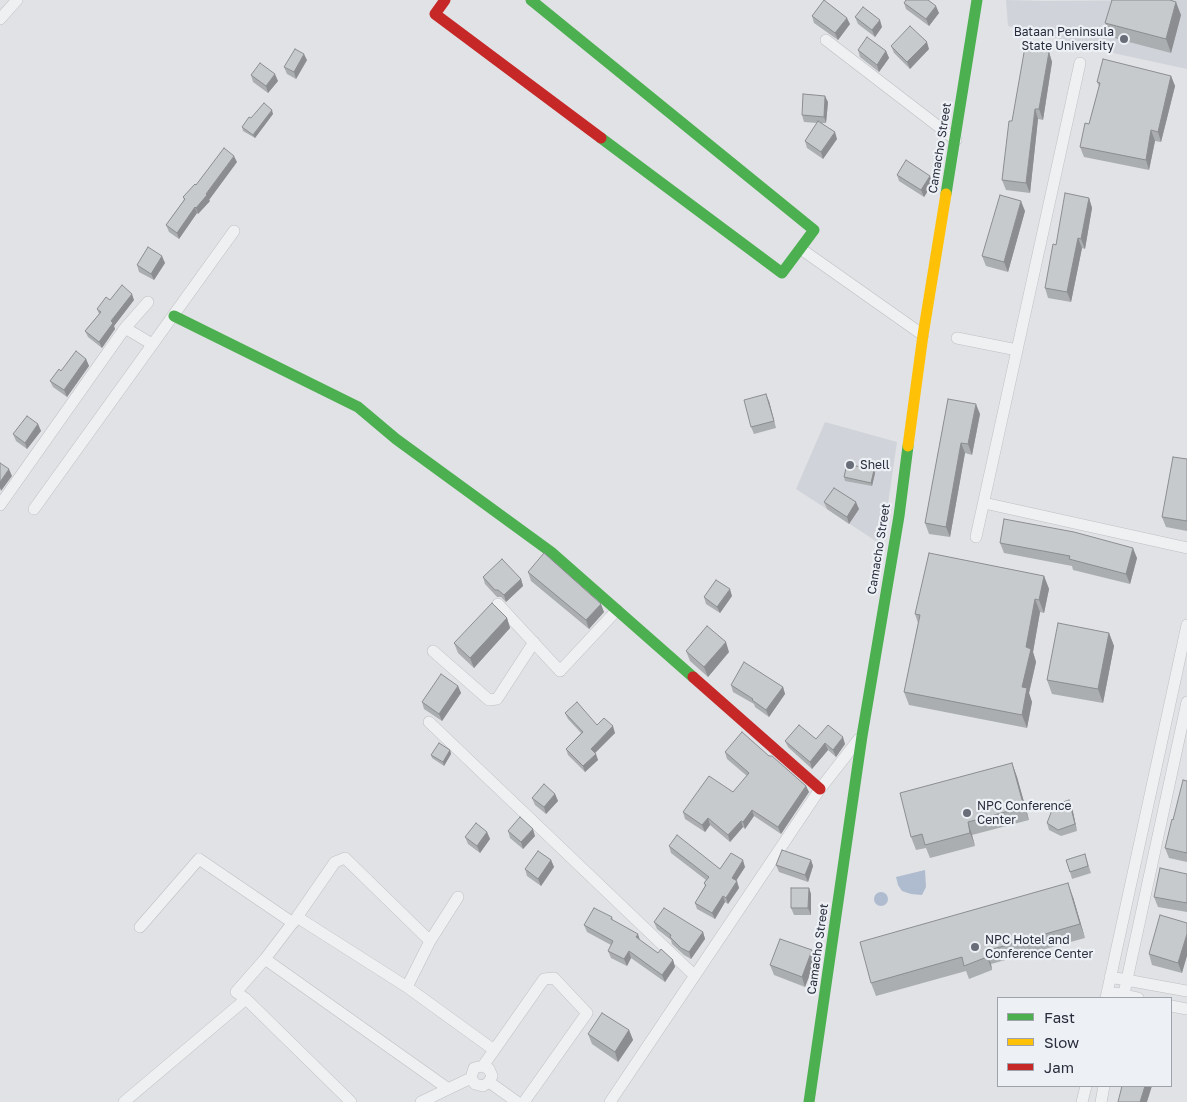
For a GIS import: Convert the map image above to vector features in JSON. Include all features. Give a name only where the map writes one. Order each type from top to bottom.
[{"type":"street","points":[[0,20],[17,0]]},
{"type":"street","points":[[444,0],[435,14],[782,273],[814,230],[531,0]]},
{"type":"street","name":"Camacho Street","points":[[809,1102],[862,736],[907,464],[923,335],[978,0]]},
{"type":"street","points":[[826,40],[956,140]]},
{"type":"street","points":[[976,537],[1080,63]]},
{"type":"street","points":[[34,509],[234,231]]},
{"type":"street","points":[[801,249],[923,335]]},
{"type":"street","points":[[0,505],[125,328],[148,302]]},
{"type":"street","points":[[174,316],[358,407],[396,440],[550,552],[820,789]]},
{"type":"street","points":[[125,328],[152,344]]},
{"type":"street","points":[[957,338],[1017,350]]},
{"type":"street","points":[[984,503],[1187,548]]},
{"type":"street","points":[[498,604],[560,671],[617,610]]},
{"type":"street","points":[[1187,625],[1106,995],[1123,997],[1187,702]]},
{"type":"street","points":[[433,651],[489,700],[497,699],[534,642]]},
{"type":"street","points":[[429,722],[694,975]]},
{"type":"street","points":[[610,1102],[820,789],[862,736]]},
{"type":"street","points":[[351,1102],[246,999],[236,992],[265,959],[295,920],[335,862],[345,858],[430,941]]},
{"type":"street","points":[[140,927],[199,859],[407,988],[494,1050]]},
{"type":"street","points":[[407,988],[430,941],[458,897]]},
{"type":"street","points":[[265,959],[447,1088]]},
{"type":"street","points":[[1110,977],[1187,991]]},
{"type":"street","points":[[484,1066],[544,979],[554,978],[587,1013],[524,1102]]},
{"type":"street","points":[[124,1102],[246,999]]},
{"type":"street","points":[[1172,1006],[1187,1009]]},
{"type":"street","points":[[484,1066],[490,1069],[492,1076],[490,1082],[483,1086],[476,1084],[471,1078],[474,1068],[484,1066]]},
{"type":"street","points":[[420,1102],[471,1078]]},
{"type":"street","points":[[490,1082],[517,1102]]},
{"type":"street","points":[[1082,1102],[1086,1087]]},
{"type":"street","points":[[1100,1102],[1104,1087]]},
{"type":"shaded area","name":"Bataan Peninsula State University","points":[[1006,0],[1187,0],[1187,69],[1113,53],[1008,26]]},
{"type":"shaded area","name":"Shell","points":[[825,422],[897,442],[882,545],[796,489]]},
{"type":"water","points":[[925,870],[926,887],[922,895],[902,891],[896,877]]},
{"type":"water","points":[[878,892],[884,892],[888,899],[884,906],[878,906],[874,902],[874,896]]},
{"type":"building","points":[[824,0],[847,18],[835,33],[812,16]]},
{"type":"building","points":[[906,0],[928,0],[936,6],[926,19],[904,3]]},
{"type":"building","points":[[1112,0],[1170,0],[1176,2],[1166,39],[1105,23]]},
{"type":"building","points":[[863,7],[880,20],[872,30],[855,17]]},
{"type":"building","points":[[910,26],[927,42],[907,62],[891,46]]},
{"type":"building","points":[[867,37],[886,51],[877,65],[858,50]]},
{"type":"building","points":[[1025,47],[1049,52],[1039,109],[1035,109],[1026,183],[1002,180],[1009,121],[1012,121]]},
{"type":"building","points":[[295,49],[304,54],[294,72],[284,67]]},
{"type":"building","points":[[1103,59],[1171,76],[1158,132],[1151,130],[1146,160],[1080,147],[1085,123],[1089,124],[1100,83],[1097,82]]},
{"type":"building","points":[[260,63],[275,74],[266,86],[251,75]]},
{"type":"building","points":[[803,94],[825,96],[824,117],[802,115]]},
{"type":"building","points":[[264,103],[272,110],[253,135],[242,127],[249,117],[251,118]]},
{"type":"building","points":[[818,121],[835,132],[821,152],[805,141]]},
{"type":"building","points":[[224,148],[234,156],[207,195],[195,207],[177,233],[166,225],[185,199],[183,197],[196,185]]},
{"type":"building","points":[[906,160],[930,176],[921,190],[897,175]]},
{"type":"building","points":[[1065,193],[1089,198],[1081,239],[1078,238],[1067,292],[1045,288],[1053,244],[1056,245]]},
{"type":"building","points":[[1000,195],[1021,201],[1004,262],[982,256]]},
{"type":"building","points":[[148,247],[162,256],[151,274],[137,265]]},
{"type":"building","points":[[122,285],[132,294],[111,321],[113,323],[99,342],[85,331],[101,312],[97,309],[106,297],[110,300]]},
{"type":"building","points":[[76,351],[86,359],[64,390],[50,381],[59,369],[61,371]]},
{"type":"building","points":[[766,394],[774,421],[751,427],[744,400]]},
{"type":"building","points":[[948,399],[976,404],[968,444],[961,443],[946,527],[925,523]]},
{"type":"building","points":[[27,416],[38,424],[25,443],[13,434]]},
{"type":"building","points":[[1173,457],[1187,459],[1187,521],[1162,517]]},
{"type":"building","points":[[0,463],[9,469],[0,482]]},
{"type":"building","points":[[847,464],[874,470],[871,483],[844,477]]},
{"type":"building","points":[[834,488],[856,502],[847,517],[824,502]]},
{"type":"building","points":[[1004,519],[1074,532],[1133,548],[1126,574],[1069,559],[1070,556],[1000,543]]},
{"type":"building","points":[[544,553],[601,604],[586,620],[528,572]]},
{"type":"building","points":[[929,553],[1044,576],[1039,600],[1035,599],[1026,647],[1031,649],[1022,687],[1027,688],[1022,715],[904,692],[920,615],[915,614]]},
{"type":"building","points":[[502,559],[521,579],[504,595],[495,590],[483,577]]},
{"type":"building","points":[[716,580],[730,589],[717,607],[704,597]]},
{"type":"building","points":[[492,603],[507,618],[470,658],[454,643]]},
{"type":"building","points":[[1058,623],[1109,633],[1098,689],[1047,680]]},
{"type":"building","points":[[707,626],[726,642],[704,667],[686,651]]},
{"type":"building","points":[[744,662],[783,687],[766,710],[731,685]]},
{"type":"building","points":[[441,674],[458,686],[439,714],[422,702]]},
{"type":"building","points":[[577,702],[597,725],[604,718],[613,726],[591,749],[596,754],[583,766],[566,749],[583,732],[565,713]]},
{"type":"building","points":[[799,725],[816,739],[828,725],[843,737],[833,750],[825,743],[810,762],[785,741]]},
{"type":"building","points":[[742,732],[806,786],[778,827],[752,810],[743,822],[741,821],[728,835],[708,818],[702,825],[683,812],[709,776],[733,792],[749,773],[725,752]]},
{"type":"building","points":[[439,743],[450,750],[443,762],[431,755]]},
{"type":"building","name":"NPC Conference Center","points":[[1012,763],[1024,807],[968,822],[970,833],[925,845],[922,834],[911,837],[900,793]]},
{"type":"building","points":[[1183,780],[1187,781],[1187,853],[1165,848]]},
{"type":"building","points":[[544,784],[555,794],[544,807],[532,798]]},
{"type":"building","points":[[1069,800],[1075,824],[1058,830],[1047,823],[1054,805]]},
{"type":"building","points":[[520,817],[533,829],[521,842],[508,831]]},
{"type":"building","points":[[476,823],[487,832],[477,846],[465,837]]},
{"type":"building","points":[[677,835],[720,869],[731,853],[743,860],[732,878],[737,881],[726,898],[723,896],[712,913],[695,903],[706,885],[704,883],[709,877],[669,846]]},
{"type":"building","points":[[782,850],[811,860],[805,875],[776,865]]},
{"type":"building","points":[[538,851],[551,860],[538,879],[525,869]]},
{"type":"building","points":[[1085,854],[1088,866],[1070,872],[1066,860]]},
{"type":"building","points":[[1160,868],[1187,874],[1187,903],[1154,897]]},
{"type":"building","name":"NPC Hotel and Conference Center","points":[[1068,883],[1080,924],[986,951],[987,957],[964,966],[962,957],[871,983],[860,942]]},
{"type":"building","points":[[791,888],[809,888],[808,908],[791,908]]},
{"type":"building","points":[[594,908],[638,934],[636,937],[658,953],[661,949],[673,960],[662,975],[629,951],[624,959],[608,951],[613,941],[584,925]]},
{"type":"building","points":[[664,908],[703,932],[689,952],[681,948],[670,937],[671,935],[654,922]]},
{"type":"building","points":[[1160,915],[1187,923],[1187,934],[1178,963],[1149,954]]},
{"type":"building","points":[[780,939],[812,950],[802,977],[770,965]]},
{"type":"building","points":[[602,1013],[629,1030],[615,1052],[588,1034]]},
{"type":"building","points":[[1122,1087],[1145,1087],[1140,1102],[1118,1102]]},
{"type":"traffic: fast","points":[[531,0],[814,230],[782,273],[601,138]]},
{"type":"traffic: fast","points":[[946,194],[977,0]]},
{"type":"traffic: fast","points":[[174,316],[358,407],[396,439],[551,552],[693,677]]},
{"type":"traffic: fast","points":[[809,1102],[862,736],[899,516],[908,446]]},
{"type":"traffic: slow","points":[[908,446],[923,335],[946,194]]},
{"type":"traffic: jam","points":[[445,0],[435,14],[601,138]]},
{"type":"traffic: jam","points":[[693,677],[820,789]]},
{"type":"place","name":"Bataan Peninsula State University","points":[[1124,39]]},
{"type":"place","name":"Shell","points":[[850,465]]},
{"type":"place","name":"NPC Conference Center","points":[[967,813]]},
{"type":"place","name":"NPC Hotel and Conference Center","points":[[975,947]]}]
